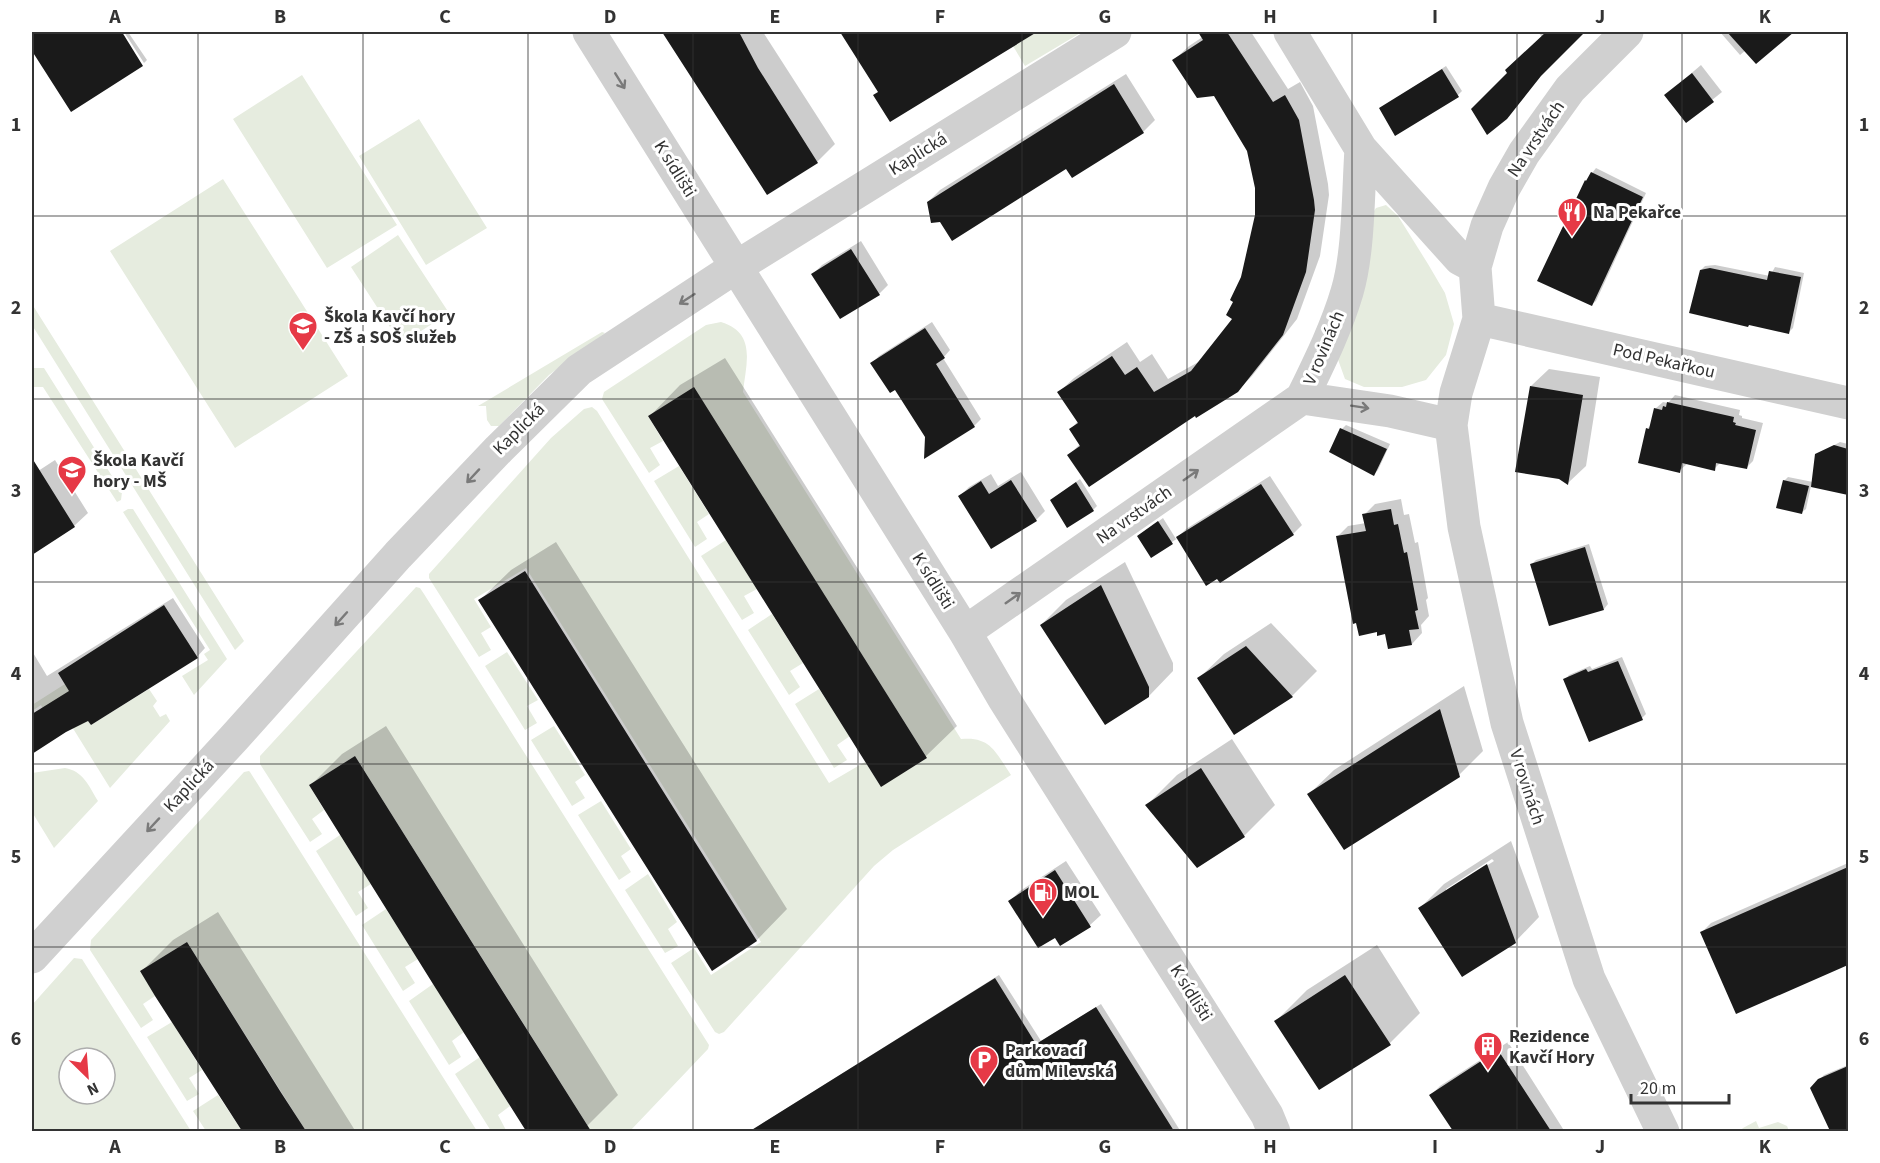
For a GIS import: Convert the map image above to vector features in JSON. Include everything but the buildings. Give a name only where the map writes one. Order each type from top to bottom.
[{"type":"street","name":"K sídlišti","points":[[589,32],[965,632],[1004,699],[1188,987],[1267,1114],[1274,1131]]},
{"type":"street","name":"Kaplická","points":[[32,957],[234,738],[398,555],[499,449],[579,370],[736,267],[1115,32]]},
{"type":"street","points":[[1290,32],[1361,149],[1460,260],[1475,267]]},
{"type":"street","name":"Na vrstvách","points":[[1475,267],[1486,226],[1503,188],[1524,153],[1570,89],[1627,32]]},
{"type":"street","name":"V rovinách","points":[[1361,149],[1354,254],[1348,290],[1328,343],[1302,398],[1390,411],[1450,425]]},
{"type":"street","name":"V rovinách","points":[[1475,267],[1479,319],[1456,393],[1450,425],[1464,527],[1507,723],[1589,979],[1663,1131]]},
{"type":"street","name":"Pod Pekařkou","points":[[1479,319],[1848,403]]},
{"type":"street","name":"Na vrstvách","points":[[965,632],[1302,398]]},
{"type":"shaded area","points":[[1037,32],[1082,32],[1025,66],[1013,46]]},
{"type":"shaded area","points":[[302,75],[397,225],[327,268],[233,119]]},
{"type":"shaded area","points":[[419,119],[487,228],[426,265],[359,156]]},
{"type":"shaded area","points":[[223,179],[348,376],[235,448],[110,251]]},
{"type":"shaded area","points":[[1386,205],[1398,216],[1445,293],[1454,324],[1446,355],[1426,380],[1402,387],[1364,387],[1345,379],[1336,354],[1370,217],[1376,208]]},
{"type":"shaded area","points":[[398,235],[449,313],[401,344],[351,267]]},
{"type":"shaded area","points":[[32,304],[244,641],[235,650],[32,325]]},
{"type":"shaded area","points":[[721,322],[732,327],[745,342],[747,360],[743,392],[961,739],[979,740],[986,743],[1011,775],[893,850],[874,866],[724,1032],[719,1034],[715,1032],[671,963],[694,948],[711,975],[761,942],[526,568],[474,599],[491,627],[481,633],[491,650],[479,657],[429,578],[429,574],[551,438],[584,409],[592,407],[597,411],[829,783],[865,762],[881,786],[927,758],[694,388],[648,416],[663,441],[650,448],[660,465],[649,473],[602,399],[604,392],[706,325]]},
{"type":"shaded area","points":[[602,332],[605,333],[549,375],[499,426],[491,426],[487,420],[486,406],[478,406]]},
{"type":"shaded area","points":[[32,368],[44,368],[122,492],[121,500],[117,502],[43,387],[32,387]]},
{"type":"shaded area","points":[[679,466],[709,514],[697,522],[707,539],[695,547],[654,481]]},
{"type":"shaded area","points":[[133,509],[227,659],[194,695],[182,676],[208,660],[204,654],[210,650],[123,512]]},
{"type":"shaded area","points":[[726,540],[757,589],[744,596],[754,613],[742,620],[701,556]]},
{"type":"shaded area","points":[[416,587],[420,588],[424,594],[709,1045],[708,1049],[630,1131],[581,1131],[588,1126],[355,756],[309,785],[324,810],[312,819],[322,834],[310,842],[260,764],[260,756]]},
{"type":"shaded area","points":[[772,614],[803,663],[790,671],[800,687],[789,695],[748,630]]},
{"type":"shaded area","points":[[507,652],[538,700],[527,706],[537,723],[525,730],[485,666]]},
{"type":"shaded area","points":[[65,684],[91,725],[149,689],[157,701],[153,706],[160,717],[166,714],[170,721],[110,788],[56,701],[43,709],[41,705],[32,711],[32,705]]},
{"type":"shaded area","points":[[819,689],[850,736],[837,745],[847,760],[834,768],[795,704]]},
{"type":"shaded area","points":[[554,726],[585,775],[575,782],[585,798],[572,806],[531,740]]},
{"type":"shaded area","points":[[65,768],[81,776],[98,801],[54,848],[32,812],[32,773]]},
{"type":"shaded area","points":[[249,771],[477,1131],[306,1131],[187,942],[141,971],[155,996],[143,1004],[153,1020],[141,1028],[90,950],[91,940],[244,772]]},
{"type":"shaded area","points":[[601,801],[631,849],[621,856],[631,872],[619,880],[578,815]]},
{"type":"shaded area","points":[[340,835],[371,884],[358,892],[368,908],[356,916],[316,851]]},
{"type":"shaded area","points":[[648,874],[677,922],[668,929],[678,946],[665,953],[625,890]]},
{"type":"shaded area","points":[[386,909],[418,959],[405,967],[415,983],[403,991],[362,925]]},
{"type":"shaded area","points":[[74,958],[82,959],[191,1131],[32,1131],[32,1005]]},
{"type":"shaded area","points":[[433,984],[464,1032],[452,1041],[461,1057],[449,1065],[409,1001]]},
{"type":"shaded area","points":[[172,1022],[202,1070],[189,1078],[199,1094],[187,1101],[147,1037]]},
{"type":"shaded area","points":[[480,1057],[510,1106],[498,1115],[507,1132],[491,1131],[455,1074]]},
{"type":"shaded area","points":[[218,1095],[242,1131],[206,1131],[193,1111]]},
{"type":"shaded area","points":[[1756,1121],[1759,1128],[1778,1122],[1787,1126],[1789,1131],[1740,1131]]},
{"type":"place","name":"Na Pekařce","points":[[1572,238]]},
{"type":"place","name":"Škola Kavčí hory - ZŠ a SOŠ služeb","points":[[303,352]]},
{"type":"place","name":"Škola Kavčí hory - MŠ","points":[[72,496]]},
{"type":"place","name":"MOL","points":[[1043,918]]},
{"type":"place","name":"Rezidence Kavčí Hory","points":[[1488,1072]]},
{"type":"place","name":"Parkovací dům Milevská","points":[[984,1086]]}]
